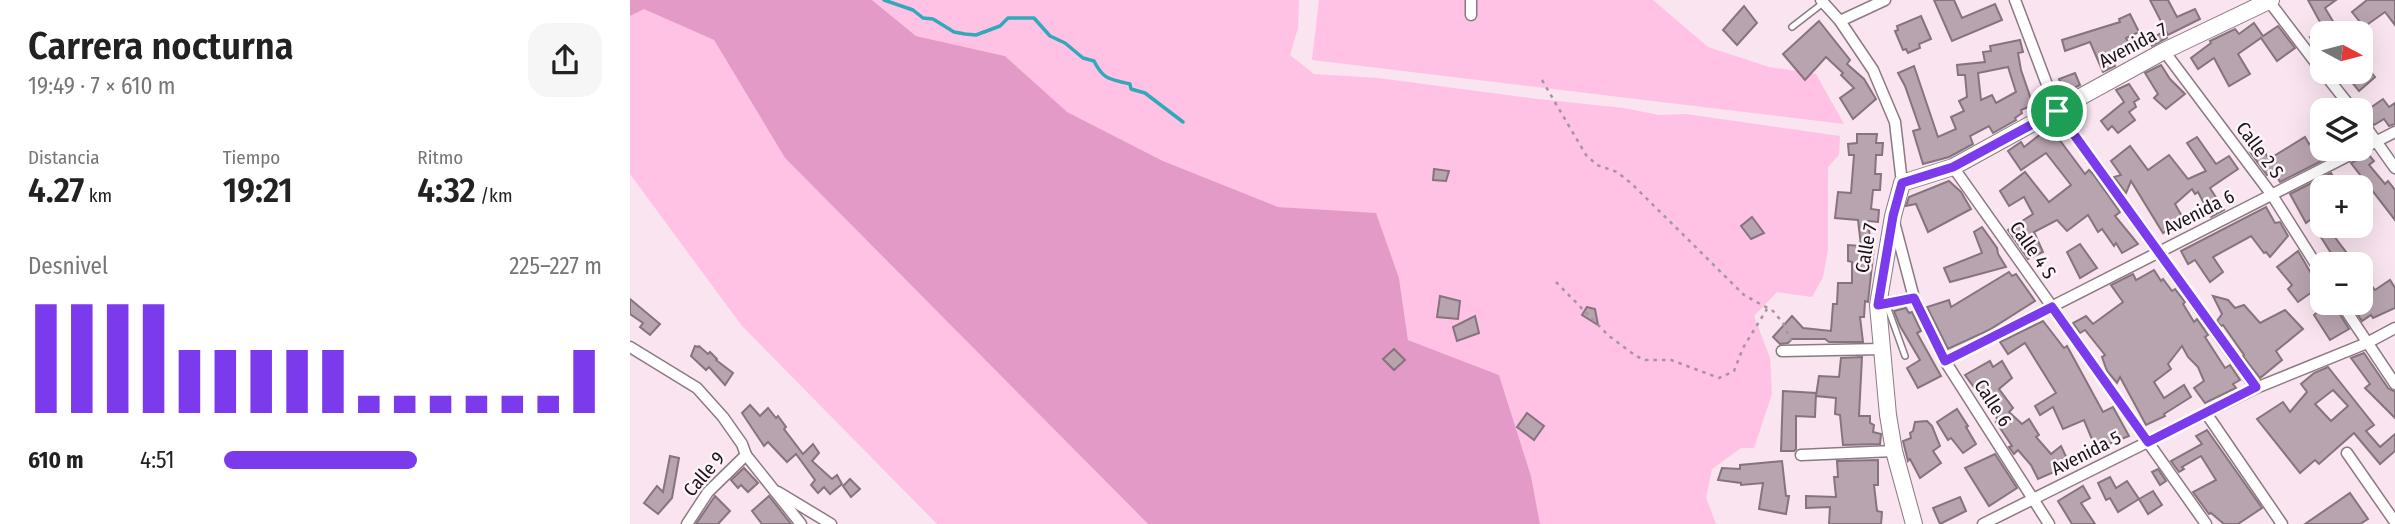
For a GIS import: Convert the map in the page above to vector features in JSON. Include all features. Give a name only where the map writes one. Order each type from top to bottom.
[{"type":"main road","name":"Avenida 7","points":[[1902,183],[1953,167],[2164,51],[2269,0]]},
{"type":"main road","name":"Calle 7","points":[[1902,183],[1893,216],[1882,304],[1882,349],[1894,451],[1914,524]]},
{"type":"street","points":[[1471,0],[1471,15]]},
{"type":"street","points":[[1840,21],[1885,0]]},
{"type":"street","points":[[2015,0],[2057,111],[2256,387]]},
{"type":"street","points":[[2269,0],[2310,54]]},
{"type":"street","name":"Calle 7","points":[[1822,1],[1840,21],[1873,70],[1895,122],[1902,183]]},
{"type":"street","name":"Calle 2 S","points":[[2164,51],[2272,195],[2310,255]]},
{"type":"street","points":[[2333,84],[2344,98]]},
{"type":"street","name":"Avenida 6","points":[[1945,361],[2395,132]]},
{"type":"street","points":[[2373,136],[2395,169]]},
{"type":"street","name":"Calle 4 S","points":[[1953,167],[2206,524]]},
{"type":"street","name":"Calle 6","points":[[1893,216],[1914,298],[1945,361],[2049,524]]},
{"type":"street","points":[[1882,304],[1914,298]]},
{"type":"street","points":[[2349,315],[2395,384]]},
{"type":"street","name":"Avenida 5","points":[[1983,524],[2256,387],[2367,343],[2395,328]]},
{"type":"street","points":[[630,347],[697,388],[723,417],[770,487],[801,524]]},
{"type":"street","points":[[1782,351],[1882,349]]},
{"type":"street","points":[[2206,412],[2282,524]]},
{"type":"street","points":[[1801,455],[1894,451]]},
{"type":"street","name":"Calle 9","points":[[687,524],[708,492],[745,452]]},
{"type":"street","points":[[2347,453],[2395,522]]},
{"type":"street","points":[[770,487],[831,524]]},
{"type":"lane","points":[[1792,27],[1822,1]]},
{"type":"lane","points":[[1882,304],[1905,356]]},
{"type":"path","points":[[1542,80],[1586,155],[1597,165],[1616,172],[1632,184],[1744,295],[1767,308],[1783,323],[1795,351]]},
{"type":"path","points":[[1556,282],[1609,336],[1636,356],[1645,360],[1671,360],[1719,378],[1734,371],[1742,348],[1767,308]]},
{"type":"shaded area","points":[[630,0],[872,0],[916,36],[1005,56],[1067,112],[1163,161],[1278,207],[1376,213],[1399,278],[1408,340],[1499,375],[1531,476],[1540,524],[1148,524],[785,158],[714,40],[644,9],[630,16]]},
{"type":"shaded area","points":[[872,0],[1299,0],[1298,28],[1290,55],[1314,74],[1378,78],[1624,108],[1659,115],[1686,114],[1840,136],[1839,155],[1828,167],[1828,250],[1823,277],[1812,297],[1777,292],[1754,316],[1770,358],[1772,394],[1754,448],[1741,448],[1712,469],[1706,498],[1716,524],[1540,524],[1531,476],[1499,375],[1408,340],[1399,278],[1375,214],[1278,207],[1163,161],[1066,112],[1005,56],[916,36]]},
{"type":"shaded area","points":[[1319,0],[1653,0],[1708,47],[1769,67],[1816,74],[1844,124],[1312,60]]},
{"type":"shaded area","points":[[644,8],[714,40],[785,158],[1148,524],[937,524],[742,326],[630,174],[630,16]]},
{"type":"building","points":[[1934,0],[1954,0],[1962,18],[1995,4],[2002,20],[1952,41]]},
{"type":"building","points":[[2150,0],[2168,0],[2177,17],[2195,9],[2200,19],[2168,35]]},
{"type":"building","points":[[2308,0],[2336,0],[2325,8],[2333,21],[2319,21]]},
{"type":"building","points":[[2367,0],[2395,0],[2395,25],[2385,12],[2372,21],[2359,21],[2352,12]]},
{"type":"building","points":[[1744,6],[1757,23],[1737,45],[1723,30]]},
{"type":"building","points":[[2130,14],[2139,32],[2126,38],[2129,44],[2110,53],[2115,66],[2103,72],[2090,42],[2065,51],[2062,40],[2120,22],[2119,19]]},
{"type":"building","points":[[1921,16],[1931,39],[1908,53],[1906,49],[1903,50],[1895,31],[1898,30],[1897,26]]},
{"type":"building","points":[[1819,21],[1850,60],[1847,64],[1864,79],[1876,99],[1853,119],[1840,98],[1854,88],[1826,57],[1805,80],[1783,54]]},
{"type":"building","points":[[2254,23],[2263,36],[2278,26],[2295,48],[2277,61],[2261,38],[2238,54],[2250,74],[2229,86],[2214,58],[2198,69],[2191,58],[2211,43],[2210,41],[2235,29],[2239,34]]},
{"type":"building","points":[[2163,32],[2167,38],[2152,46],[2149,40]]},
{"type":"building","points":[[2020,40],[2023,52],[2018,53],[2021,70],[2033,105],[2021,110],[2022,113],[2016,120],[1993,133],[1989,126],[1970,136],[1973,144],[1949,157],[1923,164],[1913,131],[1920,129],[1898,73],[1914,66],[1938,137],[1956,129],[1951,117],[1964,111],[1959,101],[1967,97],[1965,75],[1958,75],[1957,65],[1985,62],[1983,52],[1991,51],[1990,46]],"holes":[[[2008,67],[2016,92],[1996,103],[1992,95],[1981,100],[1978,73]]]},
{"type":"building","points":[[2161,65],[2185,94],[2166,109],[2154,98],[2158,94],[2145,73]]},
{"type":"building","points":[[2075,73],[2080,85],[2064,93],[2059,79]]},
{"type":"building","points":[[2129,84],[2139,99],[2134,102],[2136,107],[2129,112],[2135,120],[2118,133],[2112,126],[2108,130],[2101,121],[2124,102],[2116,90]]},
{"type":"building","points":[[2353,84],[2367,84],[2359,91]]},
{"type":"building","points":[[2383,99],[2389,107],[2395,103],[2395,124],[2389,126],[2384,119],[2374,125],[2373,106]]},
{"type":"building","points":[[2050,127],[2085,174],[2089,170],[2093,174],[2120,212],[2115,216],[2138,244],[2122,253],[2102,229],[2098,232],[2088,215],[2067,231],[2057,220],[2034,232],[2043,252],[2028,259],[2008,230],[2033,214],[2024,197],[2009,206],[2000,191],[2025,172],[2049,202],[2071,185],[2046,153],[2021,170],[2008,151],[2021,142],[2024,147]]},
{"type":"building","points":[[1857,134],[1877,134],[1876,143],[1883,143],[1882,155],[1876,155],[1875,174],[1881,174],[1880,190],[1873,190],[1871,209],[1879,210],[1878,222],[1868,221],[1871,246],[1874,247],[1868,302],[1865,301],[1864,317],[1860,317],[1863,342],[1792,339],[1788,343],[1780,344],[1773,337],[1792,316],[1803,328],[1831,331],[1838,283],[1852,283],[1852,262],[1848,261],[1848,245],[1861,246],[1858,220],[1835,218],[1838,192],[1851,193],[1854,155],[1849,155],[1848,144],[1857,143]]},
{"type":"building","points":[[2197,137],[2216,164],[2229,156],[2238,169],[2210,188],[2224,210],[2211,217],[2198,192],[2195,194],[2192,189],[2175,204],[2184,220],[2163,233],[2131,181],[2126,193],[2114,177],[2121,175],[2111,161],[2130,146],[2148,170],[2169,155],[2188,179],[2206,171],[2187,143]]},
{"type":"building","points":[[2305,137],[2309,144],[2310,161],[2321,161],[2280,182],[2273,170],[2267,175],[2250,152],[2260,145],[2269,159]]},
{"type":"building","points":[[2374,161],[2369,165],[2385,184],[2388,181],[2395,190],[2395,220],[2373,192],[2373,175],[2360,175],[2351,163]]},
{"type":"building","points":[[1434,169],[1449,171],[1446,181],[1433,180]]},
{"type":"building","points":[[1949,181],[1961,192],[1971,209],[1928,232],[1916,204],[1906,206],[1909,197]]},
{"type":"building","points":[[2310,184],[2310,220],[2306,223],[2290,194]]},
{"type":"building","points":[[2266,207],[2275,223],[2280,222],[2288,236],[2270,257],[2251,236],[2213,257],[2223,272],[2210,282],[2195,260],[2188,264],[2181,251]]},
{"type":"building","points":[[1752,217],[1764,233],[1751,239],[1741,226]]},
{"type":"building","points":[[1982,227],[2006,267],[1950,282],[1944,268],[1982,253],[1974,232]]},
{"type":"building","points":[[2321,238],[2336,238],[2346,252],[2330,252]]},
{"type":"building","points":[[2080,244],[2097,268],[2080,278],[2067,252]]},
{"type":"building","points":[[2298,251],[2310,272],[2310,293],[2298,302],[2288,289],[2292,285],[2277,267]]},
{"type":"building","points":[[2154,270],[2172,291],[2175,289],[2185,302],[2183,304],[2194,322],[2197,319],[2208,335],[2205,337],[2225,368],[2230,365],[2240,380],[2233,384],[2236,388],[2205,403],[2194,388],[2204,381],[2198,367],[2182,346],[2168,364],[2171,369],[2154,382],[2164,398],[2184,385],[2191,397],[2164,414],[2165,416],[2146,425],[2120,377],[2117,383],[2107,371],[2102,357],[2105,355],[2085,330],[2080,333],[2073,323],[2086,316],[2093,324],[2123,302],[2111,285],[2133,274],[2136,280]]},
{"type":"building","points":[[2009,272],[2012,276],[2016,274],[2035,301],[1989,330],[1948,349],[1927,307],[1949,300],[1951,307]]},
{"type":"building","points":[[2390,280],[2395,288],[2395,308],[2373,318],[2373,287],[2375,290]]},
{"type":"building","points":[[1440,296],[1460,301],[1458,319],[1437,317]]},
{"type":"building","points":[[2213,296],[2228,300],[2235,308],[2244,305],[2260,323],[2285,310],[2303,329],[2276,351],[2282,360],[2260,378],[2223,325],[2217,321],[2222,314]]},
{"type":"building","points":[[630,299],[660,324],[650,335],[640,327],[643,323],[630,314]]},
{"type":"building","points":[[1587,307],[1595,309],[1598,325],[1582,315]]},
{"type":"building","points":[[1906,308],[1909,313],[1912,312],[1921,331],[1917,333],[1941,376],[1918,388],[1907,368],[1920,360],[1894,311]]},
{"type":"building","points":[[2314,315],[2340,315],[2349,329],[2330,340]]},
{"type":"building","points":[[2358,315],[2371,315],[2362,321]]},
{"type":"building","points":[[1475,316],[1479,333],[1457,341],[1453,327]]},
{"type":"building","points":[[2043,321],[2064,348],[2067,346],[2103,412],[2113,407],[2129,436],[2096,449],[2084,420],[2063,429],[2053,407],[2040,415],[2035,406],[2056,393],[2025,343],[2008,354],[2000,342]]},
{"type":"building","points":[[695,346],[708,354],[710,352],[733,373],[725,385],[709,367],[706,370],[691,356]]},
{"type":"building","points":[[1394,349],[1405,360],[1394,370],[1383,359]]},
{"type":"building","points":[[2364,353],[2388,388],[2395,392],[2395,418],[2365,388],[2370,384],[2351,358]]},
{"type":"building","points":[[1862,357],[1859,416],[1870,416],[1870,423],[1874,425],[1873,432],[1881,434],[1880,444],[1843,445],[1840,415],[1835,414],[1836,398],[1816,396],[1819,376],[1839,377],[1841,358]]},
{"type":"building","points":[[1990,361],[1993,367],[2002,361],[2012,378],[1999,389],[2013,408],[2009,412],[2022,424],[2029,419],[2039,435],[2036,437],[2051,454],[2061,446],[2070,465],[2038,479],[2031,465],[2018,450],[2014,454],[2009,447],[2012,446],[1996,422],[1998,420],[1965,375]]},
{"type":"building","points":[[2328,367],[2374,425],[2366,431],[2380,447],[2395,434],[2395,451],[2380,464],[2354,433],[2319,464],[2315,460],[2300,473],[2257,419],[2283,402],[2290,412],[2307,392],[2301,384],[2314,373]],"holes":[[[2333,390],[2348,406],[2331,421],[2315,404]]]},
{"type":"building","points":[[1783,391],[1816,393],[1815,417],[1796,416],[1794,451],[1781,451]]},
{"type":"building","points":[[750,405],[760,416],[768,408],[776,418],[778,416],[786,427],[784,429],[803,454],[813,444],[819,453],[812,461],[832,479],[837,475],[842,484],[830,494],[824,487],[818,493],[811,485],[815,480],[796,454],[787,462],[768,442],[764,446],[742,413]]},
{"type":"building","points":[[1957,409],[1976,444],[1963,453],[1951,438],[1948,440],[1937,422]]},
{"type":"building","points":[[1527,413],[1544,426],[1534,440],[1517,427]]},
{"type":"building","points":[[1927,421],[1932,426],[1940,446],[1933,451],[1941,463],[1920,478],[1910,459],[1908,461],[1903,441],[1911,438],[1910,433],[1915,422]]},
{"type":"building","points":[[2207,430],[2262,508],[2238,524],[2224,524],[2209,514],[2193,492],[2216,480],[2201,456],[2182,467],[2184,469],[2179,472],[2171,461],[2202,444],[2196,436]]},
{"type":"building","points":[[1995,454],[2017,488],[1989,506],[1965,468]]},
{"type":"building","points":[[670,456],[679,458],[672,498],[658,514],[644,503],[657,486],[663,492]]},
{"type":"building","points":[[1878,460],[1878,485],[1874,485],[1877,511],[1882,512],[1881,524],[1829,524],[1830,507],[1806,508],[1806,496],[1836,497],[1834,477],[1838,477],[1837,461]]},
{"type":"building","points":[[1782,461],[1786,496],[1789,496],[1786,514],[1759,509],[1763,483],[1741,485],[1718,480],[1722,468],[1740,469],[1740,465]]},
{"type":"building","points":[[744,468],[758,483],[748,492],[741,485],[738,488],[731,480]]},
{"type":"building","points":[[2158,469],[2166,481],[2160,485],[2152,472]]},
{"type":"building","points":[[2110,477],[2116,488],[2127,481],[2139,499],[2118,512],[2110,498],[2106,500],[2098,483]]},
{"type":"building","points":[[850,479],[860,489],[851,497],[843,486]]},
{"type":"building","points":[[2083,486],[2090,498],[2081,503],[2095,524],[2072,524],[2058,501]]},
{"type":"building","points":[[2153,491],[2162,505],[2148,514],[2139,499]]},
{"type":"building","points":[[2350,493],[2368,519],[2360,524],[2305,524]]},
{"type":"building","points":[[715,496],[730,511],[718,524],[696,524]]},
{"type":"building","points":[[769,496],[791,524],[762,524],[752,511]]},
{"type":"building","points":[[1960,497],[1966,511],[1940,524],[1933,508]]},
{"type":"waterway","points":[[884,0],[913,10],[923,18],[933,19],[954,32],[965,34],[976,35],[1000,26],[1008,18],[1034,18],[1050,36],[1065,43],[1083,58],[1094,61],[1105,76],[1130,84],[1131,89],[1145,93],[1183,122]]},
{"type":"route","points":[[2057,111],[2256,387],[2148,442],[2052,307],[1945,361],[1914,298],[1878,305],[1893,216],[1902,183],[1953,167],[2057,111]]}]
